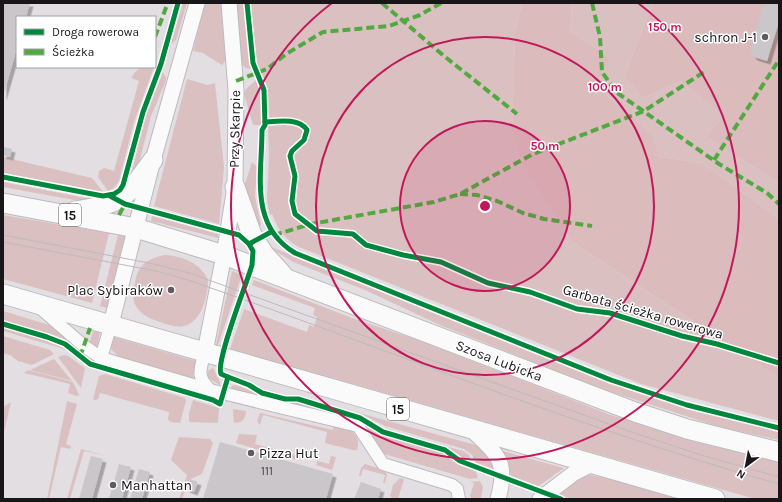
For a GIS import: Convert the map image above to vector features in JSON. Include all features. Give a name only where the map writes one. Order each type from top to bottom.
[{"type":"main road","points":[[52,211],[75,211],[103,207],[119,201],[130,192],[153,160]]},
{"type":"main road","points":[[235,188],[252,235],[264,254],[286,278]]},
{"type":"main road","name":"15","points":[[3,203],[136,228],[224,255]]},
{"type":"main road","name":"Szosa Lubicka","points":[[224,255],[635,412],[687,429],[779,452]]},
{"type":"main road","name":"15","points":[[3,294],[105,322],[473,431],[715,499]]},
{"type":"street","points":[[101,358],[105,322],[136,228],[196,3]]},
{"type":"street","name":"Przy Skarpie","points":[[224,255],[235,188],[236,90],[229,3]]},
{"type":"street","points":[[210,390],[202,382],[200,376],[224,255]]},
{"type":"street","points":[[34,303],[84,346],[101,358],[210,390],[358,426],[384,464],[452,485],[457,489],[459,499]]},
{"type":"street","points":[[473,431],[494,452],[500,461],[503,469],[501,495]]},
{"type":"street","points":[[540,499],[574,473],[592,464]]},
{"type":"shaded area","points":[[183,3],[187,3],[176,40],[171,44]]},
{"type":"shaded area","points":[[205,3],[222,3],[226,60],[222,65],[203,53],[193,51]]},
{"type":"shaded area","points":[[237,3],[244,3],[252,69],[246,68],[241,64]]},
{"type":"shaded area","points":[[249,3],[522,3],[515,31],[512,131],[523,163],[571,241],[779,378],[779,421],[641,384],[299,247],[285,237],[279,229],[272,214],[270,215],[267,201],[269,153],[267,87],[257,65]]},
{"type":"shaded area","points":[[522,3],[572,3],[570,32],[609,58],[596,86],[653,135],[659,157],[703,163],[779,219],[779,378],[571,241],[522,163],[512,131],[515,31]]},
{"type":"shaded area","points":[[572,3],[653,3],[624,77],[643,98],[681,81],[723,116],[706,137],[779,183],[779,219],[703,163],[659,157],[653,135],[596,86],[570,32]]},
{"type":"shaded area","points":[[653,3],[779,3],[779,183],[706,137],[723,116],[681,81],[643,98],[624,77]]},
{"type":"shaded area","points":[[140,68],[154,68],[134,122],[119,181],[114,188],[108,191],[98,177],[99,171],[104,168],[114,171],[139,81],[131,78]]},
{"type":"shaded area","points":[[163,72],[166,78],[165,83],[151,116],[138,167],[129,183],[145,119]]},
{"type":"shaded area","points":[[187,79],[207,85],[215,83],[224,167],[219,224],[154,206]]},
{"type":"shaded area","points":[[256,80],[261,94],[262,125],[253,125],[244,94],[246,89]]},
{"type":"shaded area","points":[[3,157],[92,178],[103,192],[3,174]]},
{"type":"shaded area","points":[[252,162],[257,167],[255,197],[261,224],[259,229],[245,194],[245,184]]},
{"type":"shaded area","points":[[3,182],[101,201],[80,201],[3,187]]},
{"type":"shaded area","points":[[3,215],[109,233],[92,303],[3,279]]},
{"type":"shaded area","points":[[152,216],[218,234],[218,238],[151,221]]},
{"type":"shaded area","points":[[118,235],[125,236],[107,308],[100,306]]},
{"type":"shaded area","points":[[266,245],[616,385],[687,407],[779,431],[779,440],[720,427],[596,387],[440,325],[365,290],[293,262]]},
{"type":"shaded area","points":[[165,255],[178,257],[196,265],[205,274],[208,280],[207,293],[200,314],[184,326],[170,325],[150,318],[138,309],[134,302],[134,287],[140,268],[146,262]]},
{"type":"shaded area","points":[[232,271],[242,275],[218,345],[216,345]]},
{"type":"shaded area","points":[[254,280],[352,318],[424,342],[608,414],[692,441],[779,462],[779,499],[755,499],[230,349],[244,309],[307,332],[309,325],[314,327],[317,317],[313,315],[315,308],[252,285]]},
{"type":"shaded area","points":[[3,311],[49,325],[79,348],[75,350],[56,338],[3,321]]},
{"type":"shaded area","points":[[3,325],[54,340],[68,350],[3,331]]},
{"type":"shaded area","points":[[93,331],[100,332],[97,349],[89,345]]},
{"type":"shaded area","points":[[3,336],[50,350],[54,354],[32,365],[18,361],[10,355],[3,353]]},
{"type":"shaded area","points":[[114,337],[196,361],[193,376],[194,381],[120,358],[111,349]]},
{"type":"shaded area","points":[[64,355],[68,356],[85,368],[81,388],[58,357]]},
{"type":"shaded area","points":[[54,359],[72,381],[30,370]]},
{"type":"shaded area","points":[[213,368],[220,385],[208,378],[208,371]]},
{"type":"shaded area","points":[[28,370],[73,382],[79,395],[77,396],[68,393],[70,384],[24,373]]},
{"type":"shaded area","points":[[105,374],[185,398],[186,401],[180,423],[170,422],[168,419],[169,412],[100,393],[98,399],[93,399],[99,376]]},
{"type":"shaded area","points":[[236,385],[263,395],[296,402],[325,411],[230,390],[232,386]]},
{"type":"shaded area","points":[[193,400],[219,408],[218,423],[189,422],[189,413]]},
{"type":"shaded area","points":[[67,401],[77,404],[66,444],[71,446],[70,449],[61,447],[49,499],[47,499]]},
{"type":"shaded area","points":[[11,402],[3,436],[3,407]]},
{"type":"shaded area","points":[[233,409],[246,411],[243,420],[234,423]]},
{"type":"shaded area","points":[[260,413],[333,430],[334,423],[339,424],[356,435],[358,439],[357,450],[325,443],[327,432],[263,415],[260,425],[257,421]]},
{"type":"shaded area","points":[[359,413],[479,446],[489,453],[497,473],[477,465],[472,455],[464,449],[385,426]]},
{"type":"shaded area","points":[[370,426],[384,435],[443,452],[459,463],[475,469],[478,478],[470,479],[384,454],[378,447],[368,428]]},
{"type":"shaded area","points":[[380,428],[463,451],[469,455],[472,463],[459,458],[444,448]]},
{"type":"shaded area","points":[[239,434],[257,435],[255,444],[296,455],[295,459],[290,459],[236,443]]},
{"type":"shaded area","points":[[179,437],[210,439],[213,443],[202,474],[190,479],[182,499],[179,499],[187,475],[171,460]]},
{"type":"shaded area","points":[[81,449],[106,456],[84,451],[70,499],[67,499]]},
{"type":"shaded area","points":[[503,451],[564,468],[536,488],[511,478],[508,460]]},
{"type":"shaded area","points":[[331,456],[336,457],[332,470],[316,465],[317,461],[329,464]]},
{"type":"shaded area","points":[[365,464],[384,470],[387,474],[385,483],[383,483],[385,475],[363,469],[361,476],[359,476],[361,468]]},
{"type":"shaded area","points":[[587,474],[622,482],[677,499],[573,499],[554,494],[574,479]]},
{"type":"shaded area","points":[[400,478],[404,479],[398,499],[393,499],[390,496],[393,485]]},
{"type":"shaded area","points":[[480,481],[483,487],[481,499],[472,499],[470,496],[474,483],[470,482]]},
{"type":"building","points":[[3,3],[30,3],[26,16],[16,16],[16,52],[3,97]]},
{"type":"building","name":"schron J-1","points":[[764,3],[779,3],[779,22],[767,61],[754,57],[750,52]]},
{"type":"building","points":[[4,147],[12,149],[10,157],[3,155]]},
{"type":"building","points":[[220,442],[333,474],[326,499],[203,499]]},
{"type":"building","points":[[91,456],[103,459],[92,499],[79,499]]},
{"type":"building","points":[[119,464],[131,467],[122,499],[109,499]]},
{"type":"building","points":[[139,469],[150,472],[142,499],[130,499]]},
{"type":"building","points":[[190,479],[198,482],[194,492],[186,489]]},
{"type":"building","points":[[361,482],[381,489],[378,499],[354,499]]},
{"type":"tram line","points":[[3,235],[154,264],[189,273],[631,432],[701,455],[779,477]]},
{"type":"tram line","points":[[3,242],[156,271],[188,280],[556,413],[704,462],[779,484]]},
{"type":"marked path","points":[[382,3],[444,56],[517,114]]},
{"type":"marked path","points":[[236,81],[267,69],[286,54],[323,32],[389,26],[420,15],[441,3]]},
{"type":"marked path","points":[[592,3],[600,37],[602,72],[616,92],[719,164],[767,193],[779,204]]},
{"type":"marked path","points":[[156,34],[167,5]]},
{"type":"marked path","points":[[714,160],[779,60]]},
{"type":"marked path","points":[[274,235],[311,224],[434,202],[460,194],[533,154],[644,111],[704,72]]},
{"type":"marked path","points":[[460,194],[477,195],[497,201],[523,213],[544,219],[592,226]]},
{"type":"marked path","points":[[119,215],[125,204]]},
{"type":"marked path","points":[[80,357],[90,328]]},
{"type":"cycle path","points":[[3,177],[103,196],[114,194],[120,190],[123,185],[143,112],[161,64],[178,3]]},
{"type":"cycle path","points":[[247,3],[253,63],[264,90],[265,125],[262,130],[260,182],[261,198],[264,214],[270,228],[280,242],[295,253],[611,380],[687,405],[779,428]]},
{"type":"cycle path","name":"Garbata ścieżka rowerowa","points":[[265,122],[294,122],[303,126],[307,130],[304,140],[292,151],[290,156],[295,176],[292,201],[295,214],[317,231],[353,234],[366,245],[403,255],[441,262],[488,283],[530,292],[577,309],[610,313],[682,336],[717,344],[779,363]]},
{"type":"cycle path","points":[[110,196],[125,204],[239,235],[249,244],[271,232]]},
{"type":"cycle path","points":[[3,324],[65,344],[90,364],[213,400],[220,404],[228,377],[221,374],[220,367],[232,322],[252,265],[253,251],[249,244]]},
{"type":"cycle path","points":[[228,377],[249,385],[262,393],[285,399],[298,399],[360,418],[383,432],[445,450],[460,461],[561,499]]},
{"type":"place","name":"schron J-1","points":[[765,37]]},
{"type":"place","name":"Plac Sybiraków","points":[[171,290]]},
{"type":"place","name":"Pizza Hut","points":[[251,453]]},
{"type":"place","name":"Manhattan","points":[[113,485]]}]
